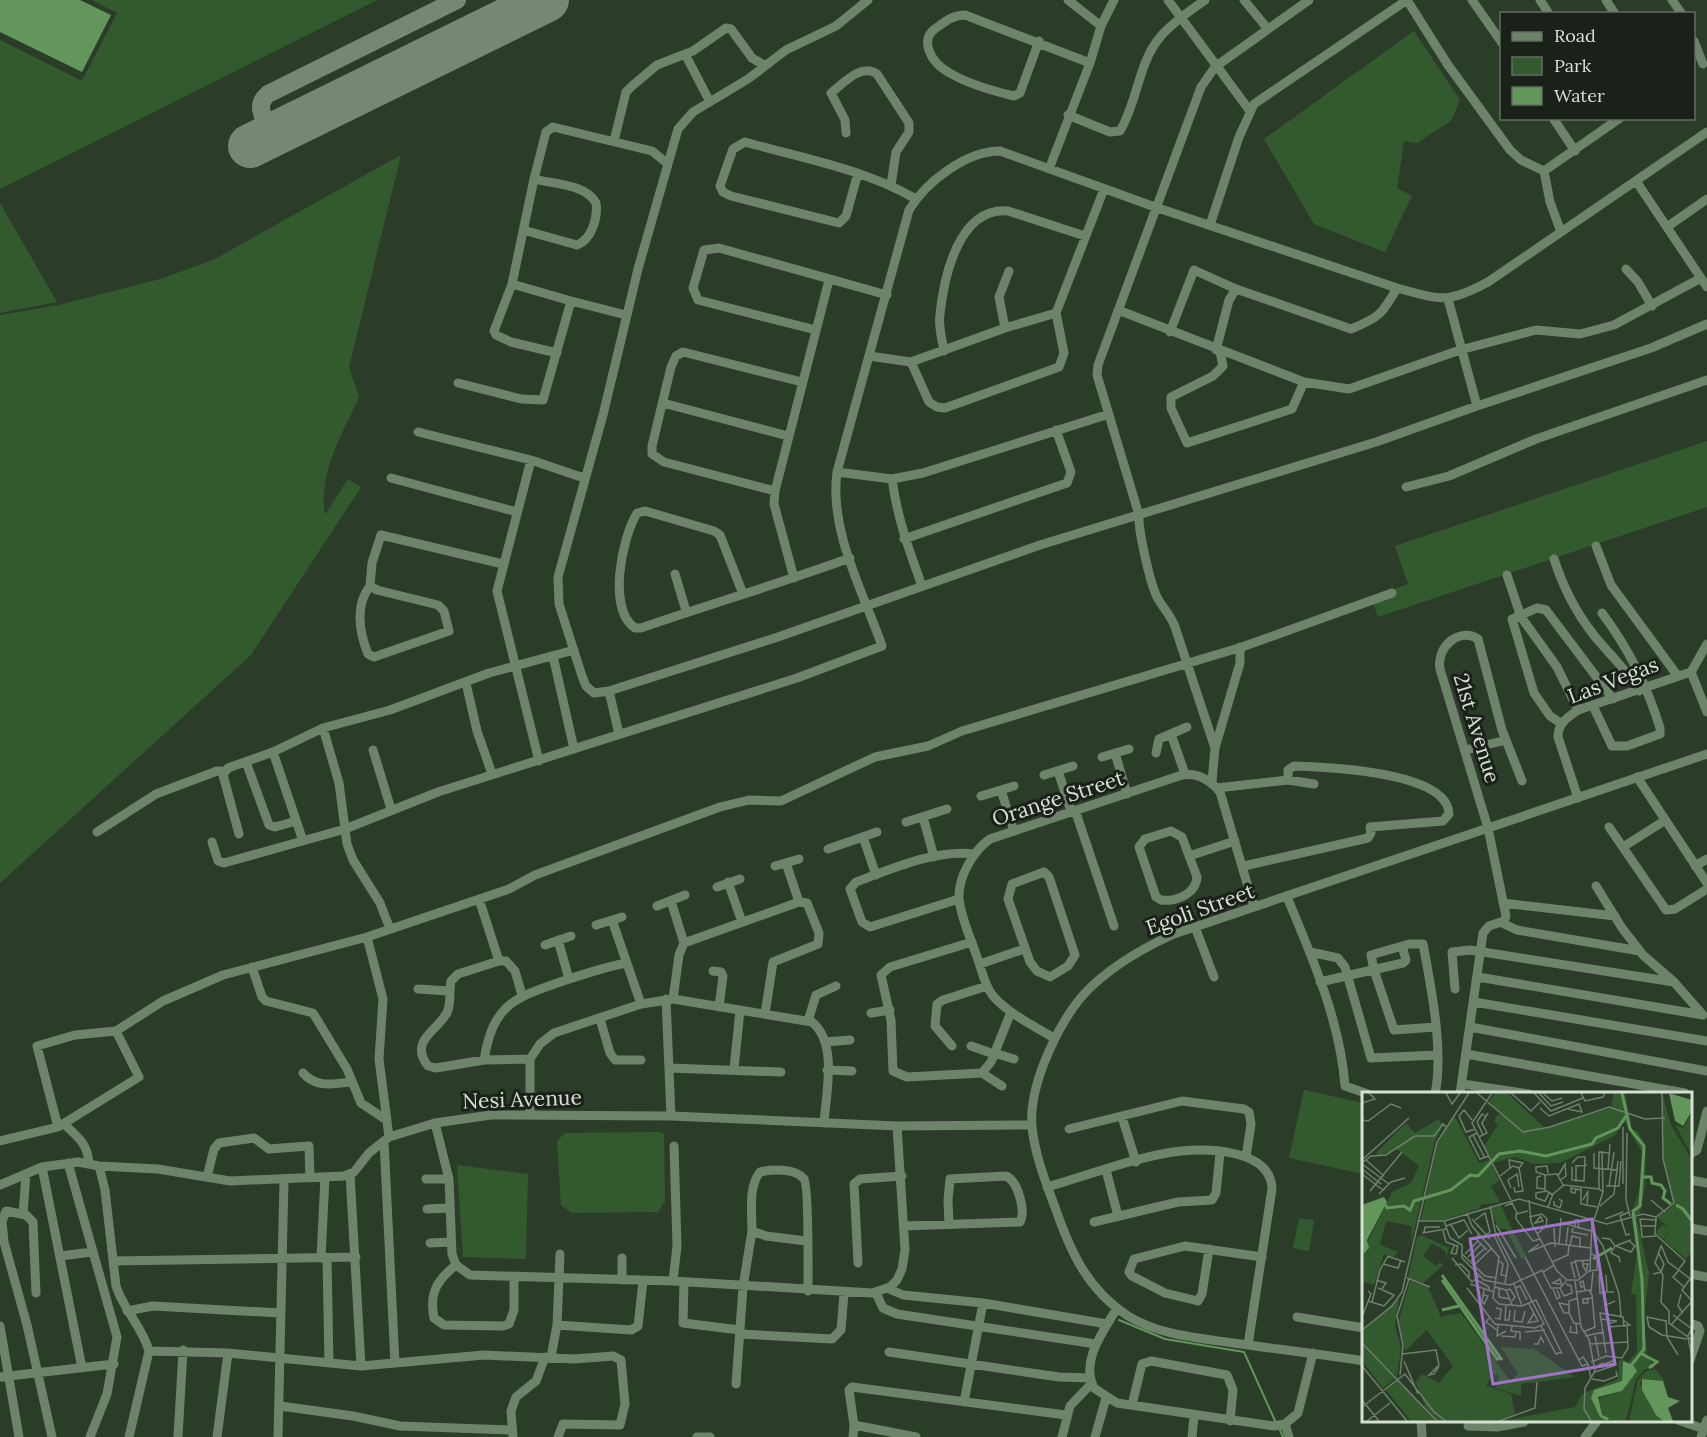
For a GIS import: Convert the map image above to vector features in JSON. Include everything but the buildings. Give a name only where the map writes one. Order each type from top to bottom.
[{"type":"street","points":[[868,0],[837,26],[786,50],[748,79],[693,112],[678,129],[626,315],[603,415],[584,478],[556,590],[586,686],[594,693],[609,691],[868,606],[1139,514],[1376,442],[1477,406],[1605,365],[1707,324]]},
{"type":"street","points":[[1068,0],[1101,26]]},
{"type":"street","points":[[1049,169],[1090,63],[1101,26],[1114,0]]},
{"type":"street","points":[[1168,0],[1215,67],[1250,111]]},
{"type":"street","points":[[1068,115],[1110,132],[1120,131],[1136,97],[1151,52],[1161,35],[1205,0]]},
{"type":"street","points":[[1244,0],[1267,28]]},
{"type":"street","points":[[1215,748],[1169,612],[1159,600],[1149,573],[1139,532],[1139,514],[1098,375],[1098,365],[1196,98],[1215,67],[1309,0]]},
{"type":"street","points":[[1210,225],[1250,111],[1260,98],[1407,0],[1448,65],[1510,150],[1521,160],[1544,171]]},
{"type":"street","points":[[1472,0],[1500,40]]},
{"type":"street","points":[[1039,42],[1020,93],[1014,96],[947,72],[928,49],[926,40],[929,32],[952,16],[961,15],[1039,42],[1090,63]]},
{"type":"street","points":[[614,141],[627,93],[632,86],[663,62],[685,54],[729,27],[752,58],[764,65]]},
{"type":"street","points":[[1695,44],[1701,65]]},
{"type":"street","points":[[685,54],[710,102]]},
{"type":"street","points":[[846,133],[845,120],[831,93],[863,70],[870,69],[877,74],[909,123],[908,135],[896,152],[891,185]]},
{"type":"street","points":[[1554,120],[1575,151]]},
{"type":"street","points":[[1544,171],[1617,120]]},
{"type":"street","points":[[557,353],[511,342],[495,333],[512,284],[539,150],[546,132],[550,128],[558,127],[614,141],[652,151],[668,164]]},
{"type":"street","points":[[212,842],[218,861],[224,863],[345,829],[391,809],[492,774],[797,678],[882,646],[836,517],[834,490],[837,472],[887,295],[902,229],[916,199],[934,180],[968,160],[992,151],[1000,151],[1155,207],[1397,288],[1433,298],[1448,299],[1488,282],[1707,132]]},
{"type":"street","points":[[858,173],[846,216],[840,223],[731,196],[723,192],[720,186],[733,149],[745,142],[858,173],[891,185],[916,199]]},
{"type":"street","points":[[1544,171],[1550,202],[1561,232]]},
{"type":"street","points":[[523,230],[577,245],[585,241],[596,219],[596,203],[589,195],[578,189],[534,179]]},
{"type":"street","points":[[1636,181],[1707,287]]},
{"type":"street","points":[[911,362],[929,402],[937,407],[958,404],[1059,367],[1064,353],[1056,313],[1104,189]]},
{"type":"street","points":[[1667,227],[1707,199]]},
{"type":"street","points":[[944,351],[940,314],[955,248],[965,233],[982,217],[996,211],[1008,211],[1085,236]]},
{"type":"street","points":[[816,330],[698,300],[693,288],[704,250],[712,247],[887,295]]},
{"type":"street","points":[[1626,269],[1638,282],[1652,306]]},
{"type":"street","points":[[1170,332],[1194,270],[1236,289],[1351,329],[1383,314],[1397,288]]},
{"type":"street","points":[[1005,328],[999,297],[1009,271]]},
{"type":"street","points":[[1118,310],[1218,351],[1304,382],[1349,389],[1460,350],[1536,330],[1580,333],[1614,325],[1701,278]]},
{"type":"street","points":[[794,578],[774,504],[775,491],[829,280]]},
{"type":"street","points":[[512,284],[571,302],[626,315]]},
{"type":"street","points":[[1236,289],[1229,300],[1218,351],[1223,366],[1217,374],[1171,397],[1171,408],[1187,442],[1292,410],[1304,382]]},
{"type":"street","points":[[1448,299],[1477,406]]},
{"type":"street","points":[[458,383],[496,394],[541,400],[547,391],[571,302]]},
{"type":"street","points":[[869,356],[911,362],[1005,328],[1056,313]]},
{"type":"street","points":[[775,491],[664,462],[654,458],[652,447],[674,360],[683,352],[802,382]]},
{"type":"street","points":[[1406,487],[1449,476],[1536,439],[1707,380]]},
{"type":"street","points":[[663,404],[788,436]]},
{"type":"street","points":[[837,472],[892,479],[923,473],[1109,414]]},
{"type":"street","points":[[904,539],[1067,483],[1071,472],[1056,430]]},
{"type":"street","points":[[418,432],[531,460],[584,478]]},
{"type":"street","points":[[531,460],[497,591],[539,761]]},
{"type":"street","points":[[392,478],[517,512]]},
{"type":"street","points":[[892,479],[904,539],[922,586]]},
{"type":"street","points":[[743,594],[720,535],[714,531],[645,511],[637,513],[633,520],[621,568],[619,591],[622,612],[629,624],[641,628],[686,611],[743,594],[794,578],[850,558]]},
{"type":"street","points":[[370,586],[377,590],[438,605],[444,611],[448,632],[370,656],[362,635],[360,612],[365,592],[370,586],[372,563],[381,535],[503,564]]},
{"type":"street","points":[[1596,546],[1611,585],[1677,675]]},
{"type":"street","points":[[1554,559],[1570,603],[1604,647],[1643,689]]},
{"type":"street","points":[[675,574],[686,611]]},
{"type":"street","points":[[1507,575],[1521,617],[1557,667],[1578,710]]},
{"type":"street","points":[[89,1164],[88,1150],[82,1140],[61,1126],[36,1046],[75,1035],[116,1031],[163,1001],[223,975],[367,937],[508,889],[535,875],[720,807],[749,800],[781,801],[875,757],[928,746],[962,731],[1240,647],[1392,593]]},
{"type":"street","points":[[1562,724],[1550,716],[1534,693],[1510,622],[1537,608],[1548,612],[1613,699]]},
{"type":"street","points":[[1593,706],[1612,746],[1627,746],[1657,737],[1660,728],[1625,642],[1602,613]]},
{"type":"street","name":"21st Avenue","points":[[1502,923],[1506,916],[1488,828],[1438,660],[1445,644],[1466,636],[1473,636],[1480,644],[1506,740],[1522,781]]},
{"type":"street","name":"Las Vegas","points":[[1578,798],[1558,737],[1558,729],[1568,715],[1691,672],[1707,644]]},
{"type":"street","points":[[1240,647],[1240,663],[1215,748],[1214,785],[1244,866],[1254,907]]},
{"type":"street","points":[[97,832],[156,794],[273,752],[323,728],[390,710],[515,665],[574,650]]},
{"type":"street","points":[[552,656],[574,748]]},
{"type":"street","points":[[1691,672],[1707,712]]},
{"type":"street","points":[[466,683],[477,730],[492,774]]},
{"type":"street","points":[[609,691],[619,734]]},
{"type":"street","points":[[1156,753],[1159,740],[1187,727]]},
{"type":"street","points":[[323,728],[339,783],[345,829],[353,860],[380,903],[390,929]]},
{"type":"street","points":[[1171,734],[1185,774],[1214,785],[1288,780],[1314,784]]},
{"type":"street","points":[[1466,750],[1506,740]]},
{"type":"street","points":[[1102,757],[1129,749]]},
{"type":"street","points":[[373,750],[391,809]]},
{"type":"street","points":[[273,752],[303,841]]},
{"type":"street","points":[[1115,753],[1127,794]]},
{"type":"street","name":"Egoli Street","points":[[1362,1361],[1162,1330],[1137,1320],[1117,1308],[1098,1292],[1078,1265],[1047,1187],[1032,1125],[1040,1077],[1054,1038],[1091,986],[1110,970],[1158,941],[1707,754]]},
{"type":"street","points":[[246,762],[269,825],[275,826],[296,821]]},
{"type":"street","points":[[1044,775],[1073,766]]},
{"type":"street","points":[[1244,866],[1368,838],[1371,833],[1370,827],[1443,820],[1449,814],[1440,796],[1401,777],[1294,766],[1288,770],[1288,780]]},
{"type":"street","points":[[224,771],[224,779],[240,834]]},
{"type":"street","points":[[1058,771],[1114,926]]},
{"type":"street","name":"Orange Street","points":[[974,854],[990,839],[1185,774]]},
{"type":"street","points":[[1637,777],[1707,883]]},
{"type":"street","points":[[981,796],[1014,786]]},
{"type":"street","points":[[1001,790],[1014,831]]},
{"type":"street","points":[[906,822],[947,809]]},
{"type":"street","points":[[922,818],[934,857]]},
{"type":"street","points":[[1623,847],[1664,821]]},
{"type":"street","points":[[1609,827],[1666,910],[1675,909],[1707,889]]},
{"type":"street","points":[[1171,831],[1178,832],[1189,856],[1197,877],[1195,890],[1166,901],[1156,897],[1141,856],[1140,842],[1171,831]]},
{"type":"street","points":[[828,849],[877,832]]},
{"type":"street","points":[[863,837],[876,875]]},
{"type":"street","points":[[1189,856],[1235,841]]},
{"type":"street","points":[[959,899],[870,927],[862,921],[850,889],[852,884],[934,857],[956,853],[974,854],[959,899],[987,986],[1011,1012],[1054,1038]]},
{"type":"street","points":[[775,866],[799,859]]},
{"type":"street","points":[[1695,866],[1707,859]]},
{"type":"street","points":[[786,863],[799,902]]},
{"type":"street","points":[[1044,872],[1049,877],[1075,955],[1068,966],[1050,977],[1037,971],[1024,949],[1008,898],[1008,891],[1019,879],[1044,872]]},
{"type":"street","points":[[717,887],[740,879]]},
{"type":"street","points":[[728,882],[742,922]]},
{"type":"street","points":[[1596,886],[1640,951],[1653,966],[1674,982],[1705,1017]]},
{"type":"street","points":[[657,906],[685,895]]},
{"type":"street","points":[[1287,897],[1310,952],[1339,1041],[1345,1086],[1362,1092]]},
{"type":"street","points":[[479,899],[499,961]]},
{"type":"street","points":[[671,901],[684,942],[669,999],[671,1116]]},
{"type":"street","points":[[684,942],[799,902],[807,903],[819,940],[815,947],[773,962],[765,1014]]},
{"type":"street","points":[[1503,903],[1615,916]]},
{"type":"street","points":[[596,925],[617,918],[626,963],[641,1004]]},
{"type":"street","points":[[1502,1092],[1461,1089],[1485,929],[1502,923],[1517,930],[1640,951]]},
{"type":"street","points":[[1195,927],[1214,977]]},
{"type":"street","points":[[545,945],[571,936]]},
{"type":"street","points":[[367,937],[383,999],[379,1059],[386,1139],[394,1363]]},
{"type":"street","points":[[558,940],[569,979]]},
{"type":"street","points":[[972,942],[883,972],[880,980],[890,1010],[893,1071],[907,1077],[982,1073],[987,1070],[1011,1012]]},
{"type":"street","points":[[1435,1027],[1394,1030],[1371,955],[1420,942],[1423,944],[1435,1027],[1438,1055],[1435,1092]]},
{"type":"street","points":[[1320,982],[1403,963],[1406,960],[1402,946]]},
{"type":"street","points":[[980,964],[1024,949]]},
{"type":"street","points":[[1455,989],[1452,952],[1482,951],[1674,982]]},
{"type":"street","points":[[1310,952],[1338,958],[1348,976],[1371,1058],[1438,1055]]},
{"type":"street","points":[[522,995],[511,964],[499,961],[458,974],[451,981],[448,1009],[425,1037],[425,1063],[436,1068],[484,1060],[530,1059]]},
{"type":"street","points":[[484,1060],[487,1037],[494,1023],[522,995],[626,963]]},
{"type":"street","points":[[252,968],[262,997],[266,1001],[275,1006],[307,1010],[320,1022],[347,1069],[361,1103],[385,1119]]},
{"type":"street","points":[[713,971],[721,972],[723,976],[719,1006]]},
{"type":"street","points":[[1478,977],[1705,1017]]},
{"type":"street","points":[[808,1021],[816,995],[836,986]]},
{"type":"street","points":[[952,1046],[936,1026],[937,1004],[943,999],[987,986]]},
{"type":"street","points":[[418,989],[449,991]]},
{"type":"street","points":[[530,1114],[530,1059],[540,1044],[554,1033],[641,1004],[669,999],[808,1021],[817,1026],[825,1042],[827,1070],[824,1123]]},
{"type":"street","points":[[1474,1002],[1707,1041]]},
{"type":"street","points":[[734,1069],[740,1010]]},
{"type":"street","points":[[871,1014],[890,1010]]},
{"type":"street","points":[[600,1019],[615,1060],[641,1060]]},
{"type":"street","points":[[1470,1027],[1707,1071]]},
{"type":"street","points":[[0,1141],[61,1126],[139,1077],[116,1031]]},
{"type":"street","points":[[825,1042],[850,1040]]},
{"type":"street","points":[[971,1046],[1014,1059]]},
{"type":"street","points":[[1466,1054],[1679,1092]]},
{"type":"street","points":[[669,1068],[781,1072]]},
{"type":"street","points":[[827,1070],[852,1071]]},
{"type":"street","points":[[303,1073],[310,1081],[319,1084],[351,1082]]},
{"type":"street","points":[[982,1073],[1002,1086]]},
{"type":"street","points":[[1069,1129],[1182,1101],[1244,1109],[1249,1112],[1251,1124],[1246,1157]]},
{"type":"street","points":[[1706,1156],[1692,1154],[1707,1111]]},
{"type":"street","name":"Nesi Avenue","points":[[350,1174],[386,1139],[435,1123],[478,1116],[530,1114],[671,1116],[897,1126],[1032,1125]]},
{"type":"street","points":[[1122,1117],[1136,1162]]},
{"type":"street","points":[[435,1123],[449,1179],[451,1242],[456,1265],[470,1275],[673,1281],[844,1293],[876,1293],[897,1280],[902,1269],[905,1258],[904,1226],[897,1126]]},
{"type":"street","points":[[207,1177],[211,1157],[219,1143],[254,1138],[269,1149],[309,1146],[310,1178]]},
{"type":"street","points":[[673,1281],[677,1246],[674,1146]]},
{"type":"street","points":[[1047,1187],[1183,1151],[1246,1157],[1264,1167],[1272,1179],[1248,1345]]},
{"type":"street","points":[[1094,1222],[1178,1202],[1212,1200],[1216,1193],[1220,1153]]},
{"type":"street","points":[[68,1163],[117,1337],[107,1394],[92,1437]]},
{"type":"street","points":[[0,1185],[42,1167],[68,1163],[158,1169],[230,1181],[284,1180],[350,1174],[361,1366]]},
{"type":"street","points":[[99,1166],[105,1190],[116,1286],[126,1311],[146,1341],[149,1351],[129,1437]]},
{"type":"street","points":[[42,1167],[82,1368]]},
{"type":"street","points":[[736,1384],[743,1287],[752,1231],[755,1178],[760,1172],[779,1170],[800,1175],[806,1181],[809,1190],[806,1241],[808,1291]]},
{"type":"street","points":[[1106,1170],[1118,1216]]},
{"type":"street","points":[[23,1214],[26,1174]]},
{"type":"street","points":[[858,1263],[854,1184],[860,1179],[902,1176]]},
{"type":"street","points":[[904,1226],[1020,1222],[1023,1212],[1014,1183],[1006,1176],[951,1179],[948,1200],[949,1224]]},
{"type":"street","points":[[325,1177],[324,1258],[329,1363]]},
{"type":"street","points":[[426,1179],[449,1179]]},
{"type":"street","points":[[278,1437],[284,1180]]},
{"type":"street","points":[[1692,1180],[1707,1183]]},
{"type":"street","points":[[427,1209],[449,1208]]},
{"type":"street","points":[[36,1293],[33,1222],[23,1214],[6,1211],[2,1221],[4,1242],[27,1324],[52,1437]]},
{"type":"street","points":[[1692,1228],[1707,1231]]},
{"type":"street","points":[[752,1231],[772,1237],[806,1241]]},
{"type":"street","points":[[430,1243],[451,1242]]},
{"type":"street","points":[[1209,1249],[1202,1294],[1198,1301],[1165,1293],[1132,1276],[1129,1272],[1134,1259],[1185,1246],[1209,1249],[1262,1257]]},
{"type":"street","points":[[60,1256],[93,1252]]},
{"type":"street","points":[[280,1406],[353,1416],[437,1432],[475,1427],[513,1433],[511,1411],[516,1397],[536,1381],[548,1357],[557,1325],[560,1254]]},
{"type":"street","points":[[113,1261],[356,1257]]},
{"type":"street","points":[[622,1258],[622,1280]]},
{"type":"street","points":[[456,1265],[441,1276],[434,1287],[434,1318],[444,1325],[503,1326],[509,1323],[514,1310],[514,1277]]},
{"type":"street","points":[[1692,1274],[1707,1277]]},
{"type":"street","points":[[557,1325],[630,1330],[638,1326],[643,1281]]},
{"type":"street","points":[[684,1282],[683,1323],[740,1332],[832,1339],[841,1330],[844,1293]]},
{"type":"street","points":[[887,1288],[903,1295],[983,1303],[1107,1324]]},
{"type":"street","points":[[876,1293],[883,1308],[897,1314],[1096,1344]]},
{"type":"street","points":[[964,1402],[983,1303]]},
{"type":"street","points":[[126,1311],[153,1306],[280,1313]]},
{"type":"street","points":[[1062,1437],[1070,1406],[1091,1381],[1096,1344],[1117,1308]]},
{"type":"street","points":[[1297,1317],[1362,1328]]},
{"type":"street","points":[[1692,1323],[1695,1323],[1700,1331],[1692,1354]]},
{"type":"street","points":[[0,1326],[5,1377],[19,1437]]},
{"type":"street","points":[[149,1351],[183,1350],[228,1353],[361,1366],[484,1355],[613,1356],[621,1359],[625,1404],[620,1425],[562,1424],[558,1437]]},
{"type":"street","points":[[178,1437],[183,1350]]},
{"type":"street","points":[[889,1352],[1091,1381],[1106,1398],[1132,1405],[1230,1421],[1280,1425],[1294,1419],[1301,1405],[1313,1353]]},
{"type":"street","points":[[217,1437],[228,1353]]},
{"type":"street","points":[[1132,1405],[1142,1364],[1150,1361],[1172,1364],[1227,1375],[1233,1390],[1230,1421]]},
{"type":"street","points":[[5,1377],[114,1364]]},
{"type":"street","points":[[853,1437],[854,1425],[849,1390],[852,1387],[1066,1415]]},
{"type":"street","points":[[1095,1437],[1106,1398]]},
{"type":"street","points":[[1192,1437],[1194,1416]]},
{"type":"street","points":[[1421,1422],[1422,1437]]},
{"type":"street","points":[[1467,1427],[1497,1427],[1524,1422]]},
{"type":"street","points":[[1585,1437],[1596,1422]]},
{"type":"street","points":[[1684,1422],[1704,1429]]},
{"type":"street","points":[[854,1425],[916,1437]]},
{"type":"street","points":[[1280,1425],[1290,1437]]},
{"type":"street","points":[[475,1427],[475,1437]]},
{"type":"street","points":[[697,1437],[710,1437]]},
{"type":"green space","points":[[92,0],[377,0],[0,189],[0,40],[82,81],[117,13]]},
{"type":"green space","points":[[1414,31],[1460,100],[1451,121],[1417,143],[1404,141],[1397,188],[1412,196],[1385,252],[1314,224],[1264,139]]},
{"type":"green space","points":[[401,155],[349,367],[359,397],[328,469],[324,499],[325,515],[348,479],[361,487],[251,655],[0,883],[0,315],[59,305],[160,279],[213,260]]},
{"type":"green space","points":[[0,203],[57,302],[0,313]]},
{"type":"green space","points":[[1707,441],[1707,507],[1378,617],[1371,597],[1408,584],[1395,546]]},
{"type":"green space","points":[[1304,1090],[1362,1103],[1362,1174],[1289,1158]]},
{"type":"green space","points":[[660,1132],[664,1134],[665,1201],[658,1212],[572,1213],[561,1205],[557,1141],[565,1133]]},
{"type":"green space","points":[[457,1165],[528,1174],[526,1259],[463,1257]]},
{"type":"green space","points":[[1299,1218],[1314,1220],[1309,1251],[1293,1248]]},
{"type":"water","points":[[0,0],[80,0],[111,15],[82,72],[0,32]]},
{"type":"waterway","points":[[1119,1320],[1165,1339],[1244,1352],[1276,1423]]},
{"type":"waterway","points":[[1279,1428],[1283,1437]]},
{"type":"taxiway","points":[[279,131],[269,129],[263,115],[261,106],[268,94],[457,0]]},
{"type":"runway","points":[[250,146],[547,0]]}]
